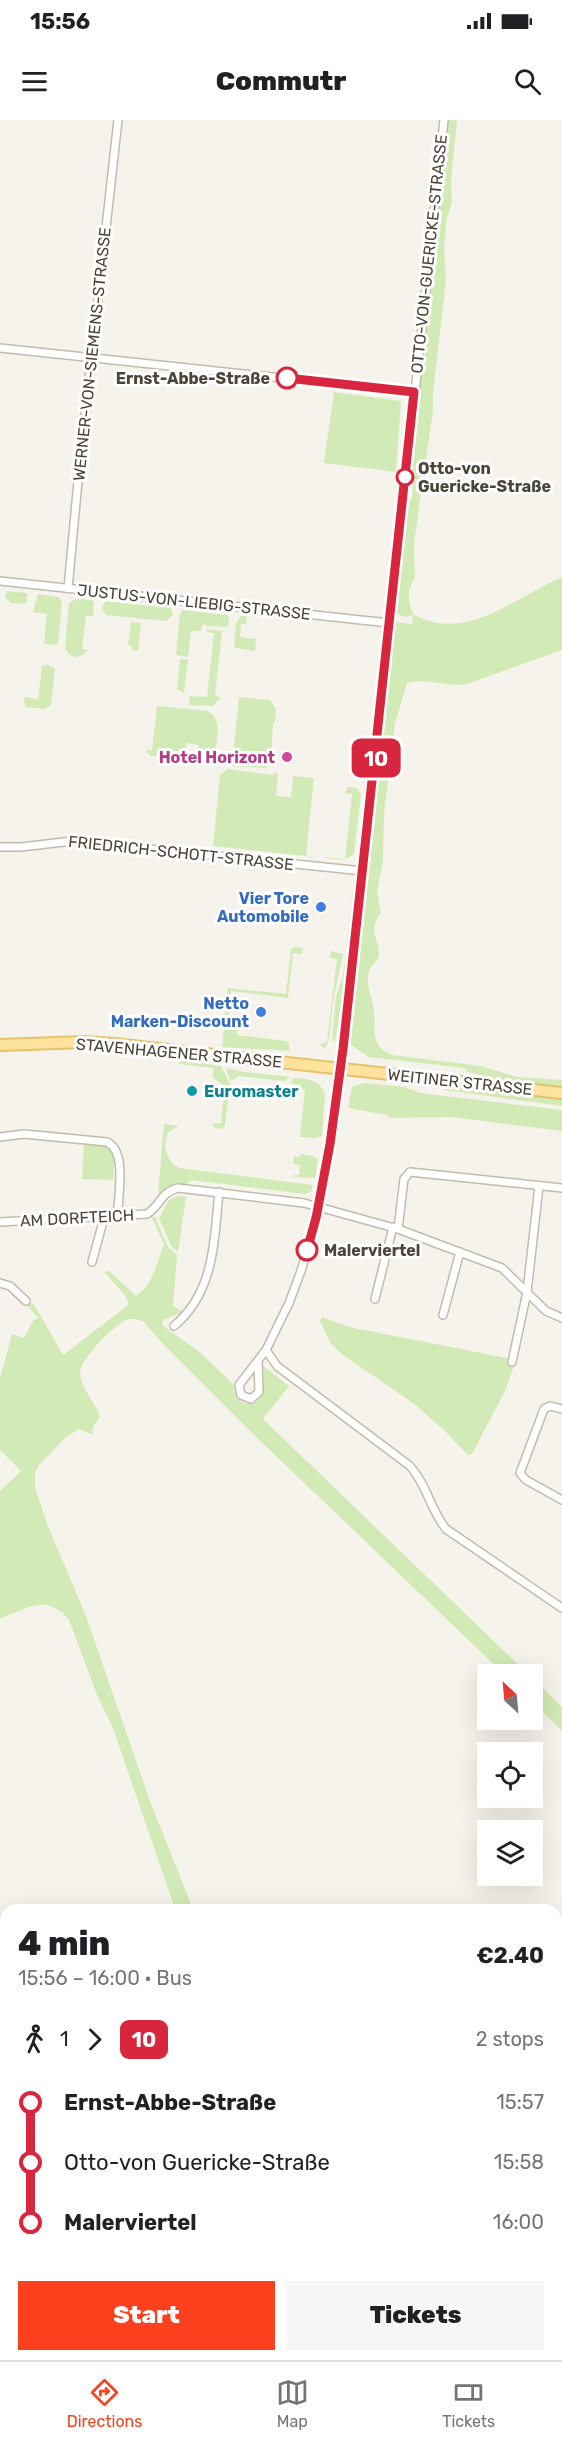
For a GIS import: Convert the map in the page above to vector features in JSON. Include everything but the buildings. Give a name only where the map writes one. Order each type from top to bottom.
[{"type":"main road","name":"STAVENHAGENER STRASSE","points":[[0,1045],[84,1042],[114,1044],[358,1071]]},
{"type":"main road","name":"WEITINER STRASSE","points":[[358,1071],[562,1093]]},
{"type":"street","name":"WERNER-VON-SIEMENS-STRASSE","points":[[68,588],[118,120]]},
{"type":"street","name":"OTTO-VON-GUERICKE-STRASSE","points":[[258,1361],[259,1392],[251,1399],[246,1398],[241,1395],[239,1384],[266,1350],[289,1303],[301,1271],[318,1206],[333,1125],[363,871],[444,120]]},
{"type":"street","points":[[0,348],[414,392]]},
{"type":"street","name":"JUSTUS-VON-LIEBIG-STRASSE","points":[[0,581],[389,623]]},
{"type":"street","name":"FRIEDRICH-SCHOTT-STRASSE","points":[[0,847],[72,841],[363,871]]},
{"type":"street","points":[[0,1137],[24,1134],[107,1142],[113,1145],[119,1156],[118,1217]]},
{"type":"street","points":[[375,1299],[396,1228],[404,1179],[410,1172],[562,1188]]},
{"type":"street","points":[[512,1362],[526,1292],[539,1186]]},
{"type":"street","name":"AM DORFTEICH","points":[[0,1222],[104,1218],[150,1213],[164,1193],[178,1188],[219,1192]]},
{"type":"street","points":[[174,1326],[190,1311],[211,1267],[219,1192],[318,1206],[396,1228],[502,1268],[546,1311],[562,1318]]},
{"type":"street","points":[[92,1262],[104,1218]]},
{"type":"street","points":[[443,1316],[460,1252]]},
{"type":"street","points":[[0,1283],[10,1286],[26,1301]]},
{"type":"street","points":[[266,1350],[277,1366],[410,1466],[421,1478],[436,1517],[446,1529],[562,1608]]},
{"type":"street","points":[[562,1409],[550,1406],[544,1409],[520,1473],[526,1480],[562,1500]]},
{"type":"green space","points":[[448,120],[457,120],[451,181],[452,202],[447,218],[444,247],[446,281],[433,392],[433,411],[414,543],[415,577],[409,590],[409,602],[413,614],[432,622],[452,624],[471,621],[490,614],[562,577],[562,650],[464,685],[422,681],[407,683],[395,723],[384,814],[383,862],[377,891],[381,913],[374,928],[379,955],[370,969],[368,983],[373,1007],[375,1036],[379,1046],[386,1052],[392,1055],[481,1066],[517,1077],[562,1080],[562,1088],[500,1081],[466,1071],[465,1068],[369,1057],[351,1045],[354,992],[395,622],[412,624],[413,615],[405,617],[396,614],[408,501],[412,498],[414,476],[411,473]]},
{"type":"green space","points":[[334,392],[401,401],[396,472],[324,463]]},
{"type":"green space","points":[[7,591],[27,593],[27,602],[24,604],[10,603],[5,596]]},
{"type":"green space","points":[[38,594],[58,597],[62,602],[58,645],[44,644],[47,614],[33,612]]},
{"type":"green space","points":[[76,599],[92,600],[94,603],[93,616],[86,616],[82,649],[88,650],[75,657],[70,655],[65,648],[69,603]]},
{"type":"green space","points":[[105,601],[171,608],[173,615],[166,621],[106,615],[102,609]]},
{"type":"green space","points":[[183,610],[227,615],[228,627],[207,626],[203,623],[201,631],[191,631],[188,657],[176,655],[180,614]]},
{"type":"green space","points":[[241,616],[247,616],[246,624],[241,624],[240,637],[256,639],[255,651],[234,646],[236,623]]},
{"type":"green space","points":[[131,622],[141,623],[138,651],[132,650],[132,646],[128,645]]},
{"type":"green space","points":[[207,629],[228,632],[222,632],[215,696],[221,697],[213,706],[189,705],[190,696],[207,697],[214,633],[207,632]]},
{"type":"green space","points":[[381,634],[384,639],[369,776],[366,777]]},
{"type":"green space","points":[[180,659],[188,660],[184,693],[177,689]]},
{"type":"green space","points":[[48,665],[55,668],[51,705],[44,709],[25,707],[24,697],[38,699],[42,666]]},
{"type":"green space","points":[[239,697],[270,700],[276,709],[271,763],[265,768],[232,766]]},
{"type":"green space","points":[[157,706],[207,711],[212,714],[216,719],[218,730],[215,755],[206,763],[196,762],[192,755],[187,754],[197,755],[199,745],[186,743],[185,755],[181,759],[150,756],[146,750],[152,750]]},
{"type":"green space","points":[[228,769],[273,775],[273,773],[278,773],[276,796],[291,797],[293,776],[314,778],[306,855],[314,857],[213,846],[220,775]]},
{"type":"green space","points":[[348,787],[356,788],[361,794],[354,853],[345,859],[352,794],[345,793]]},
{"type":"green space","points":[[354,879],[358,886],[351,941],[347,943]]},
{"type":"green space","points":[[303,948],[302,954],[293,953],[288,998],[231,991],[227,1029],[237,1030],[237,1035],[286,1041],[291,1051],[222,1047],[228,988],[286,994],[291,949]]},
{"type":"green space","points":[[331,951],[343,954],[329,1037],[325,1049],[320,1044],[327,1042],[337,959],[330,958]]},
{"type":"green space","points":[[346,955],[348,959],[335,1042],[332,1039],[336,996],[342,980]]},
{"type":"green space","points":[[180,1060],[221,1066],[230,1084],[223,1129],[215,1128],[212,1124],[221,1123],[225,1086],[213,1078],[213,1068],[179,1064]]},
{"type":"green space","points":[[227,1068],[290,1077],[284,1081],[239,1076],[231,1081]]},
{"type":"green space","points":[[293,1078],[308,1080],[320,1085],[323,1089],[325,1094],[322,1136],[300,1137],[305,1091],[300,1086],[291,1083]]},
{"type":"green space","points":[[364,1083],[405,1087],[420,1093],[562,1110],[562,1131],[451,1117],[389,1118],[387,1115],[348,1108],[352,1087]]},
{"type":"green space","points":[[464,1087],[562,1097],[562,1106],[444,1090],[445,1088]]},
{"type":"green space","points":[[164,1124],[179,1126],[168,1132],[165,1147],[168,1157],[179,1168],[313,1185],[311,1192],[304,1194],[191,1180],[186,1185],[168,1187],[158,1195]]},
{"type":"green space","points":[[84,1143],[107,1145],[115,1153],[113,1180],[82,1179]]},
{"type":"green space","points":[[301,1154],[314,1156],[318,1160],[315,1178],[293,1177],[299,1175],[300,1165],[293,1164],[294,1156],[300,1157]]},
{"type":"green space","points":[[178,1196],[186,1197],[178,1252],[171,1246],[159,1218],[169,1200]]},
{"type":"green space","points":[[151,1216],[155,1217],[168,1247],[177,1255],[173,1306],[183,1312],[165,1319],[162,1322],[163,1326],[201,1353],[233,1384],[236,1397],[243,1403],[253,1404],[261,1397],[264,1388],[263,1366],[289,1386],[263,1419],[518,1664],[494,1664],[252,1433],[143,1321],[131,1319],[115,1327],[91,1352],[81,1368],[83,1386],[100,1417],[93,1428],[93,1435],[79,1429],[65,1438],[39,1465],[35,1472],[35,1488],[48,1526],[86,1616],[151,1804],[191,1904],[173,1904],[113,1728],[97,1695],[69,1620],[53,1607],[45,1605],[28,1607],[0,1619],[0,1491],[21,1471],[0,1450],[0,1378],[12,1334],[24,1338],[33,1321],[38,1318],[26,1304],[29,1300],[35,1306],[63,1355],[129,1303],[104,1272],[109,1271],[136,1296],[147,1286],[164,1244]]},
{"type":"green space","points":[[322,1317],[349,1327],[516,1360],[505,1391],[472,1454],[468,1455],[413,1403],[343,1355],[331,1344],[320,1321]]},
{"type":"green space","points":[[543,1688],[562,1707],[562,1731],[543,1712]]},
{"type":"bus line","name":"10","points":[[287,378],[414,392],[343,1049],[336,1085],[330,1144],[316,1218],[307,1250]]},
{"type":"place","name":"Ernst-Abbe-Straße","points":[[287,378]]},
{"type":"place","name":"Otto-von Guericke-Straße","points":[[405,477]]},
{"type":"place","name":"Hotel Horizont","points":[[287,757]]},
{"type":"place","name":"Vier Tore Automobile","points":[[321,907]]},
{"type":"place","name":"Netto Marken-Discount","points":[[261,1012]]},
{"type":"place","name":"Euromaster","points":[[192,1091]]},
{"type":"place","name":"Malerviertel","points":[[307,1250]]}]
